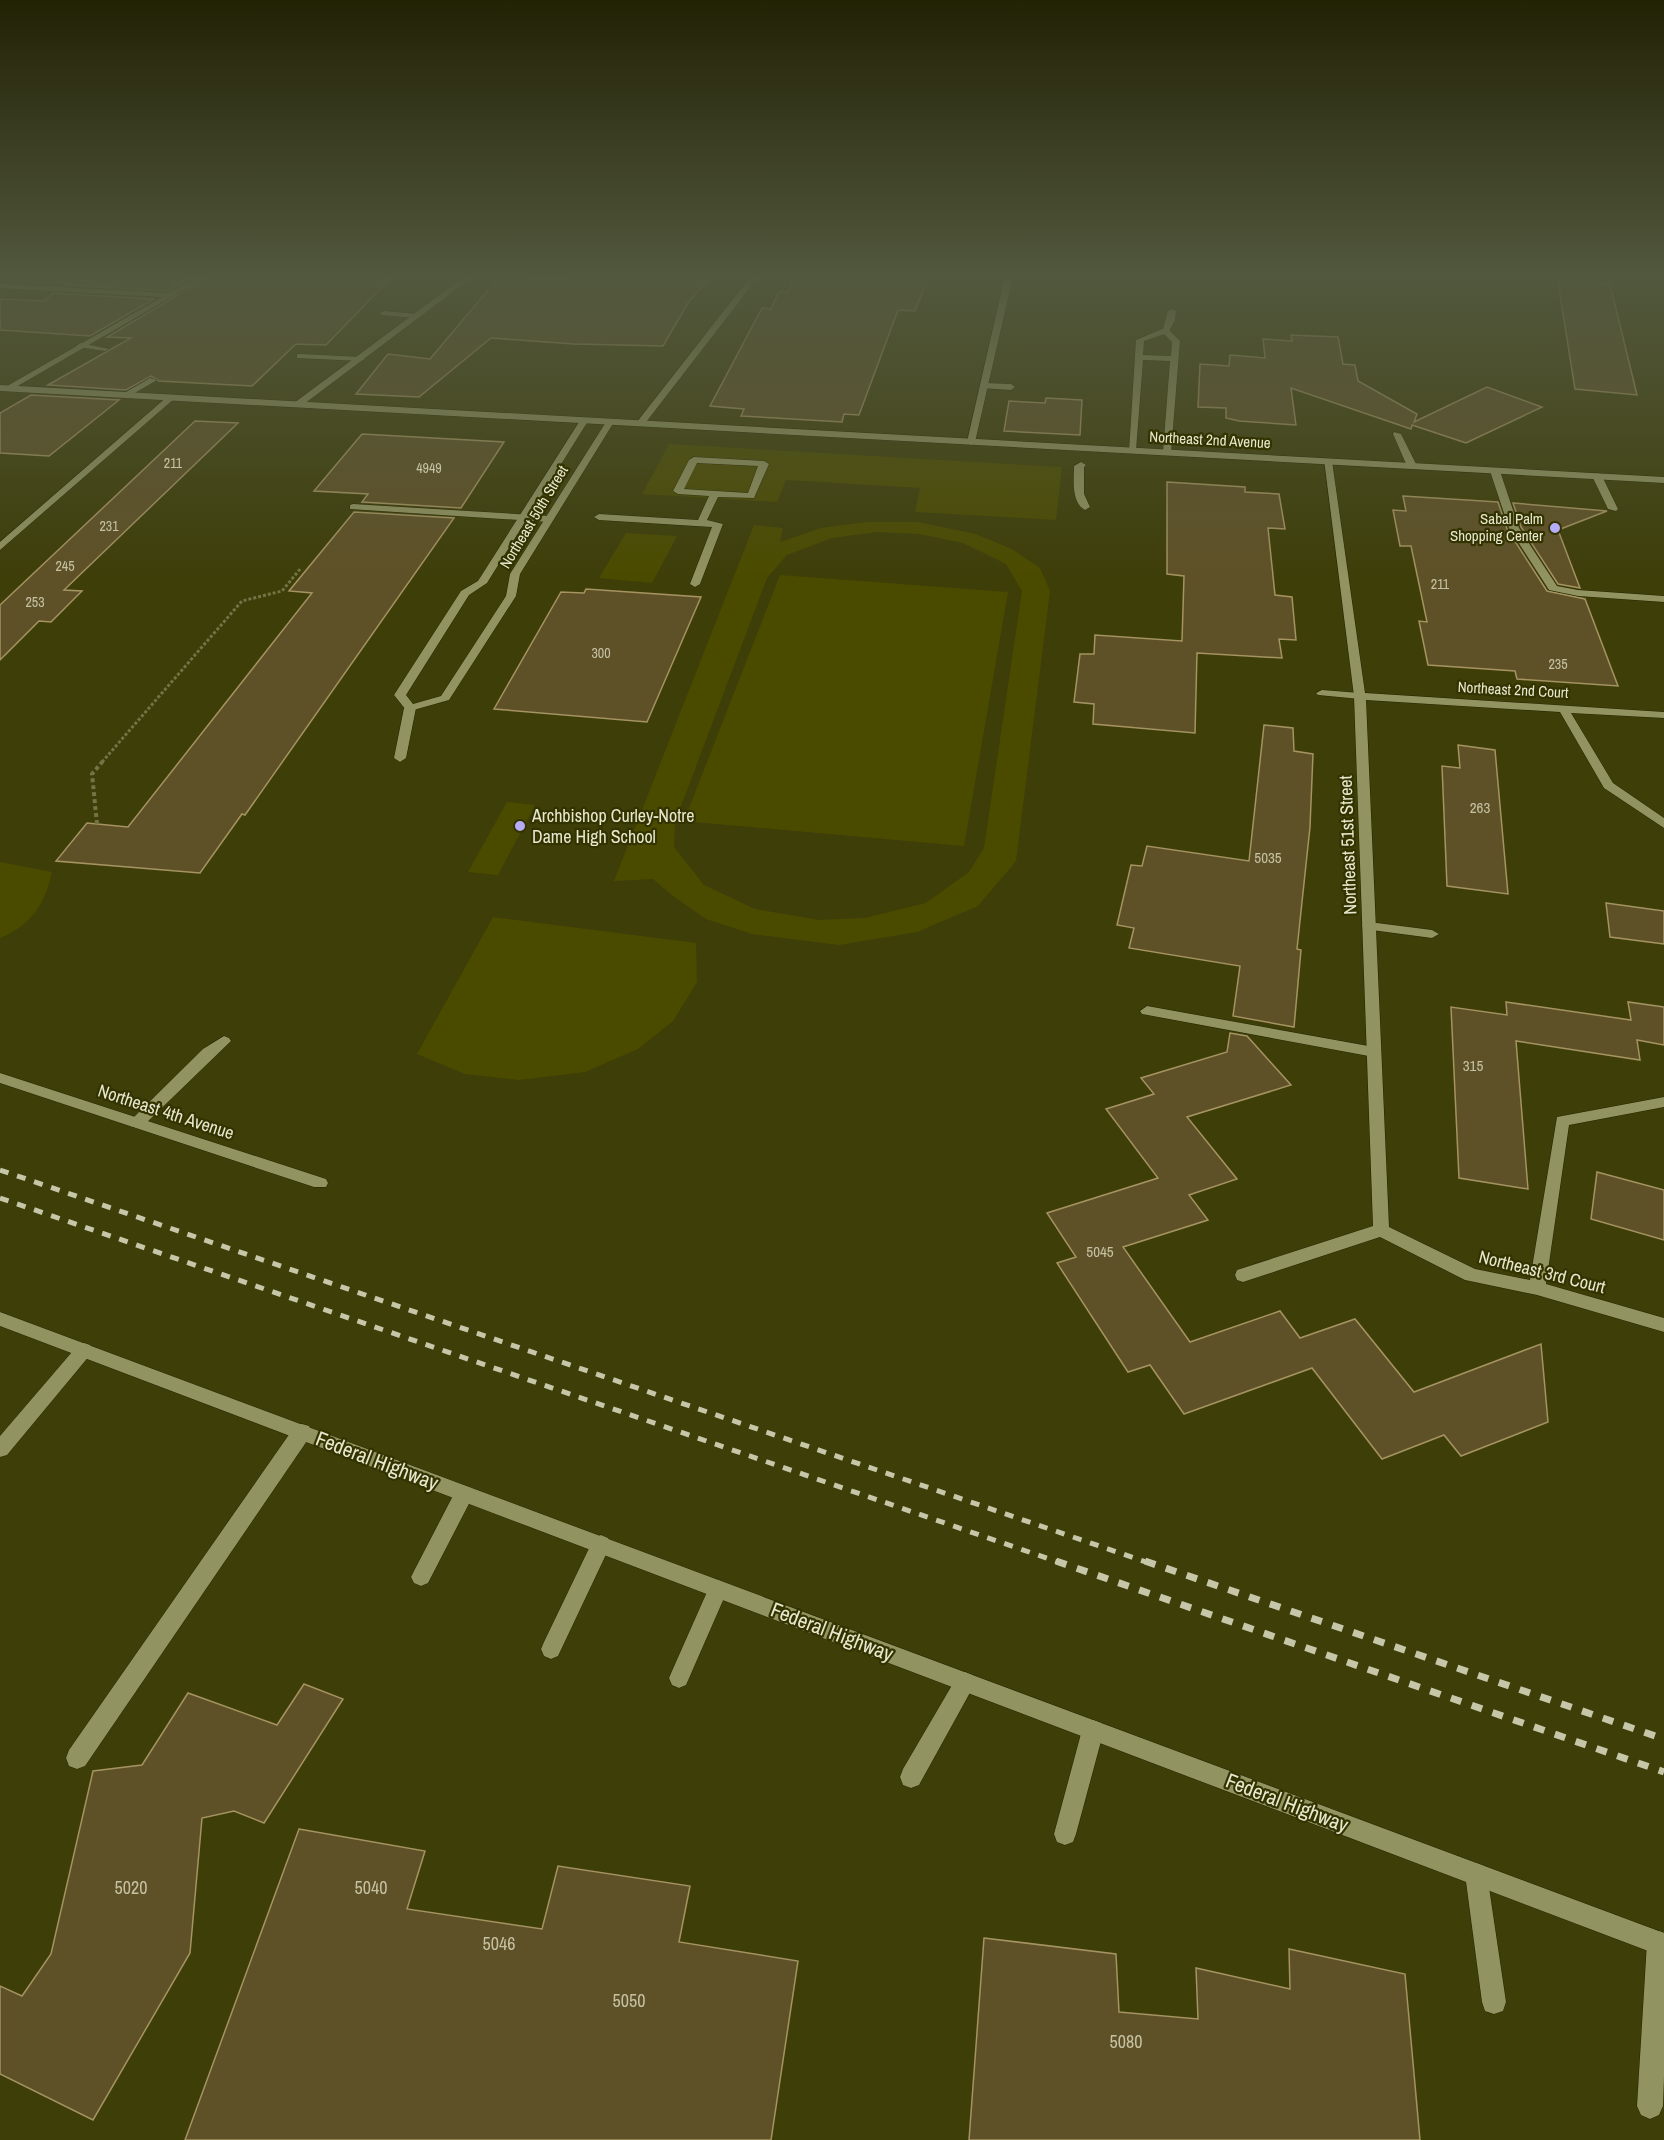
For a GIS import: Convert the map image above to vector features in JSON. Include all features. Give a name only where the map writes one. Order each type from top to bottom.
[{"type":"street","points":[[3,388],[25,376]]},
{"type":"street","points":[[297,405],[338,376]]},
{"type":"street","points":[[640,424],[677,376]]},
{"type":"street","points":[[971,442],[986,376]]},
{"type":"street","points":[[1132,450],[1137,376]]},
{"type":"street","points":[[1167,452],[1172,376]]},
{"type":"street","points":[[125,395],[153,380]]},
{"type":"street","points":[[984,386],[1011,387]]},
{"type":"street","name":"Northeast 2nd Avenue","points":[[3,388],[1664,480]]},
{"type":"street","points":[[0,547],[171,398]]},
{"type":"street","name":"Northeast 50th Street","points":[[584,421],[482,584],[465,593],[400,695],[410,708],[445,698],[511,596],[515,574],[610,422]]},
{"type":"street","points":[[1397,434],[1412,466]]},
{"type":"street","points":[[694,460],[764,464],[752,496],[715,494],[678,491],[694,460]]},
{"type":"street","name":"Northeast 51st Street","points":[[1327,461],[1360,696],[1382,1230]]},
{"type":"street","points":[[1081,465],[1079,466],[1079,494],[1085,507]]},
{"type":"street","points":[[1495,471],[1514,528],[1524,547],[1553,588],[1578,593],[1664,599]]},
{"type":"street","points":[[1597,476],[1613,509]]},
{"type":"street","points":[[701,523],[715,494]]},
{"type":"street","points":[[353,507],[549,519]]},
{"type":"street","points":[[599,517],[718,524],[695,584]]},
{"type":"street","name":"Northeast 2nd Court","points":[[1322,693],[1664,715]]},
{"type":"street","points":[[400,758],[410,708]]},
{"type":"street","points":[[1563,708],[1608,785],[1664,824]]},
{"type":"street","points":[[1369,926],[1431,934]]},
{"type":"street","points":[[1147,1011],[1374,1052]]},
{"type":"street","points":[[137,1124],[208,1053],[224,1041]]},
{"type":"street","name":"Northeast 4th Avenue","points":[[0,1078],[320,1183]]},
{"type":"street","points":[[1537,1288],[1562,1121],[1664,1102]]},
{"type":"street","points":[[1244,1275],[1382,1230]]},
{"type":"street","name":"Northeast 3rd Court","points":[[1382,1230],[1471,1275],[1537,1288],[1664,1325]]},
{"type":"street","name":"Federal Highway","points":[[0,1319],[1661,1944]]},
{"type":"street","points":[[0,1449],[84,1350]]},
{"type":"street","points":[[77,1758],[302,1432]]},
{"type":"street","points":[[421,1577],[464,1494]]},
{"type":"street","points":[[551,1649],[601,1544]]},
{"type":"street","points":[[679,1678],[718,1589]]},
{"type":"street","points":[[911,1777],[965,1682]]},
{"type":"street","points":[[1065,1834],[1093,1730]]},
{"type":"street","points":[[1476,1874],[1494,2002]]},
{"type":"street","points":[[1650,2106],[1661,1944]]},
{"type":"path","points":[[97,824],[92,774],[242,602],[282,591],[301,568]]},
{"type":"shaded area","points":[[669,444],[1062,467],[1056,520],[915,512],[920,488],[786,480],[777,502],[642,494]]},
{"type":"shaded area","points":[[867,522],[918,522],[976,534],[1012,549],[1040,568],[1050,591],[1016,861],[978,906],[917,932],[839,945],[752,934],[706,919],[653,879],[614,881],[754,525],[783,528],[780,542],[821,528]],"holes":[[[877,532],[919,534],[963,543],[1006,564],[1022,591],[984,848],[969,872],[926,903],[865,918],[819,920],[755,909],[704,885],[674,847],[675,822],[767,578],[787,555],[832,538]]]},
{"type":"shaded area","points":[[626,533],[677,536],[652,583],[599,578]]},
{"type":"shaded area","points":[[780,575],[1008,592],[964,846],[684,821]]},
{"type":"shaded area","points":[[507,802],[535,805],[498,875],[468,872]]},
{"type":"shaded area","points":[[0,862],[52,872],[41,904],[35,912],[20,927],[0,938]]},
{"type":"shaded area","points":[[493,917],[696,943],[697,982],[673,1021],[638,1049],[585,1072],[519,1080],[465,1074],[417,1054]]},
{"type":"building","points":[[64,376],[263,376],[252,386],[159,381],[151,376],[126,390],[48,385]]},
{"type":"building","points":[[371,376],[445,376],[419,397],[356,394]]},
{"type":"building","points":[[726,376],[874,376],[859,415],[844,414],[842,422],[741,416],[744,409],[710,406]]},
{"type":"building","points":[[1199,376],[1357,376],[1358,381],[1417,414],[1414,422],[1487,387],[1542,407],[1466,443],[1412,425],[1411,429],[1291,388],[1296,425],[1239,421],[1226,418],[1226,408],[1198,407]]},
{"type":"building","points":[[1573,376],[1632,376],[1637,395],[1575,389]]},
{"type":"building","points":[[31,395],[119,400],[49,456],[0,453],[0,413]]},
{"type":"building","points":[[1046,398],[1082,400],[1080,435],[1004,431],[1009,401],[1045,403]]},
{"type":"building","points":[[195,421],[238,423],[64,590],[82,591],[51,622],[39,621],[0,660],[0,605]]},
{"type":"building","points":[[362,434],[504,442],[461,508],[362,502],[368,494],[314,491]]},
{"type":"building","points":[[1167,482],[1245,487],[1245,492],[1279,494],[1285,529],[1268,528],[1275,595],[1292,597],[1296,640],[1279,639],[1282,658],[1197,653],[1195,733],[1093,724],[1094,704],[1074,702],[1080,654],[1094,654],[1095,635],[1182,641],[1184,576],[1167,574]]},
{"type":"building","points":[[1403,496],[1498,502],[1507,529],[1547,591],[1585,599],[1618,686],[1517,679],[1515,671],[1428,665],[1419,621],[1427,622],[1411,546],[1400,546],[1393,510],[1406,511]]},
{"type":"building","points":[[1513,503],[1607,511],[1558,530],[1580,588],[1558,584],[1521,527]]},
{"type":"building","points":[[354,512],[454,518],[245,815],[242,814],[200,873],[56,861],[87,823],[128,827],[312,593],[289,591]]},
{"type":"building","points":[[586,589],[701,597],[647,722],[494,709],[561,592],[584,593]]},
{"type":"building","points":[[1264,725],[1293,728],[1294,751],[1313,754],[1310,827],[1297,949],[1301,950],[1294,1027],[1233,1016],[1240,966],[1129,948],[1134,928],[1117,925],[1131,865],[1142,866],[1147,846],[1249,861]]},
{"type":"building","points":[[1458,745],[1495,750],[1508,894],[1447,886],[1442,766],[1460,768]]},
{"type":"building","points":[[1606,903],[1664,911],[1664,944],[1610,937]]},
{"type":"building","points":[[1506,1002],[1631,1020],[1628,1002],[1664,1007],[1664,1045],[1637,1040],[1640,1060],[1516,1041],[1528,1189],[1459,1178],[1451,1007],[1507,1015]]},
{"type":"building","points":[[1230,1033],[1247,1036],[1291,1085],[1187,1117],[1237,1179],[1189,1195],[1208,1220],[1123,1247],[1190,1342],[1280,1311],[1300,1338],[1355,1319],[1414,1392],[1541,1344],[1548,1422],[1461,1456],[1444,1435],[1382,1459],[1312,1368],[1184,1414],[1150,1365],[1128,1372],[1057,1263],[1076,1257],[1047,1213],[1158,1178],[1106,1109],[1154,1094],[1141,1078],[1227,1052]]},
{"type":"building","points":[[1597,1172],[1664,1190],[1664,1240],[1591,1219]]},
{"type":"building","points":[[304,1684],[343,1699],[264,1823],[234,1811],[202,1818],[190,1953],[93,2120],[0,2074],[0,1986],[22,1996],[51,1954],[93,1771],[142,1765],[188,1693],[277,1725]]},
{"type":"building","points":[[299,1829],[425,1851],[407,1909],[542,1929],[558,1866],[690,1886],[679,1942],[798,1961],[771,2140],[185,2140]]},
{"type":"building","points":[[984,1938],[1116,1954],[1119,2012],[1198,2019],[1196,1968],[1290,1989],[1289,1949],[1405,1974],[1420,2140],[969,2140]]},
{"type":"railway","points":[[0,1170],[1149,1563]]},
{"type":"railway","points":[[0,1198],[1061,1563]]},
{"type":"railway","points":[[1056,1561],[1664,1772]]},
{"type":"railway","points":[[1145,1561],[1664,1739]]},
{"type":"place","name":"Sabal Palm Shopping Center","points":[[1555,528]]},
{"type":"place","name":"Archbishop Curley-Notre Dame High School","points":[[520,826]]}]
